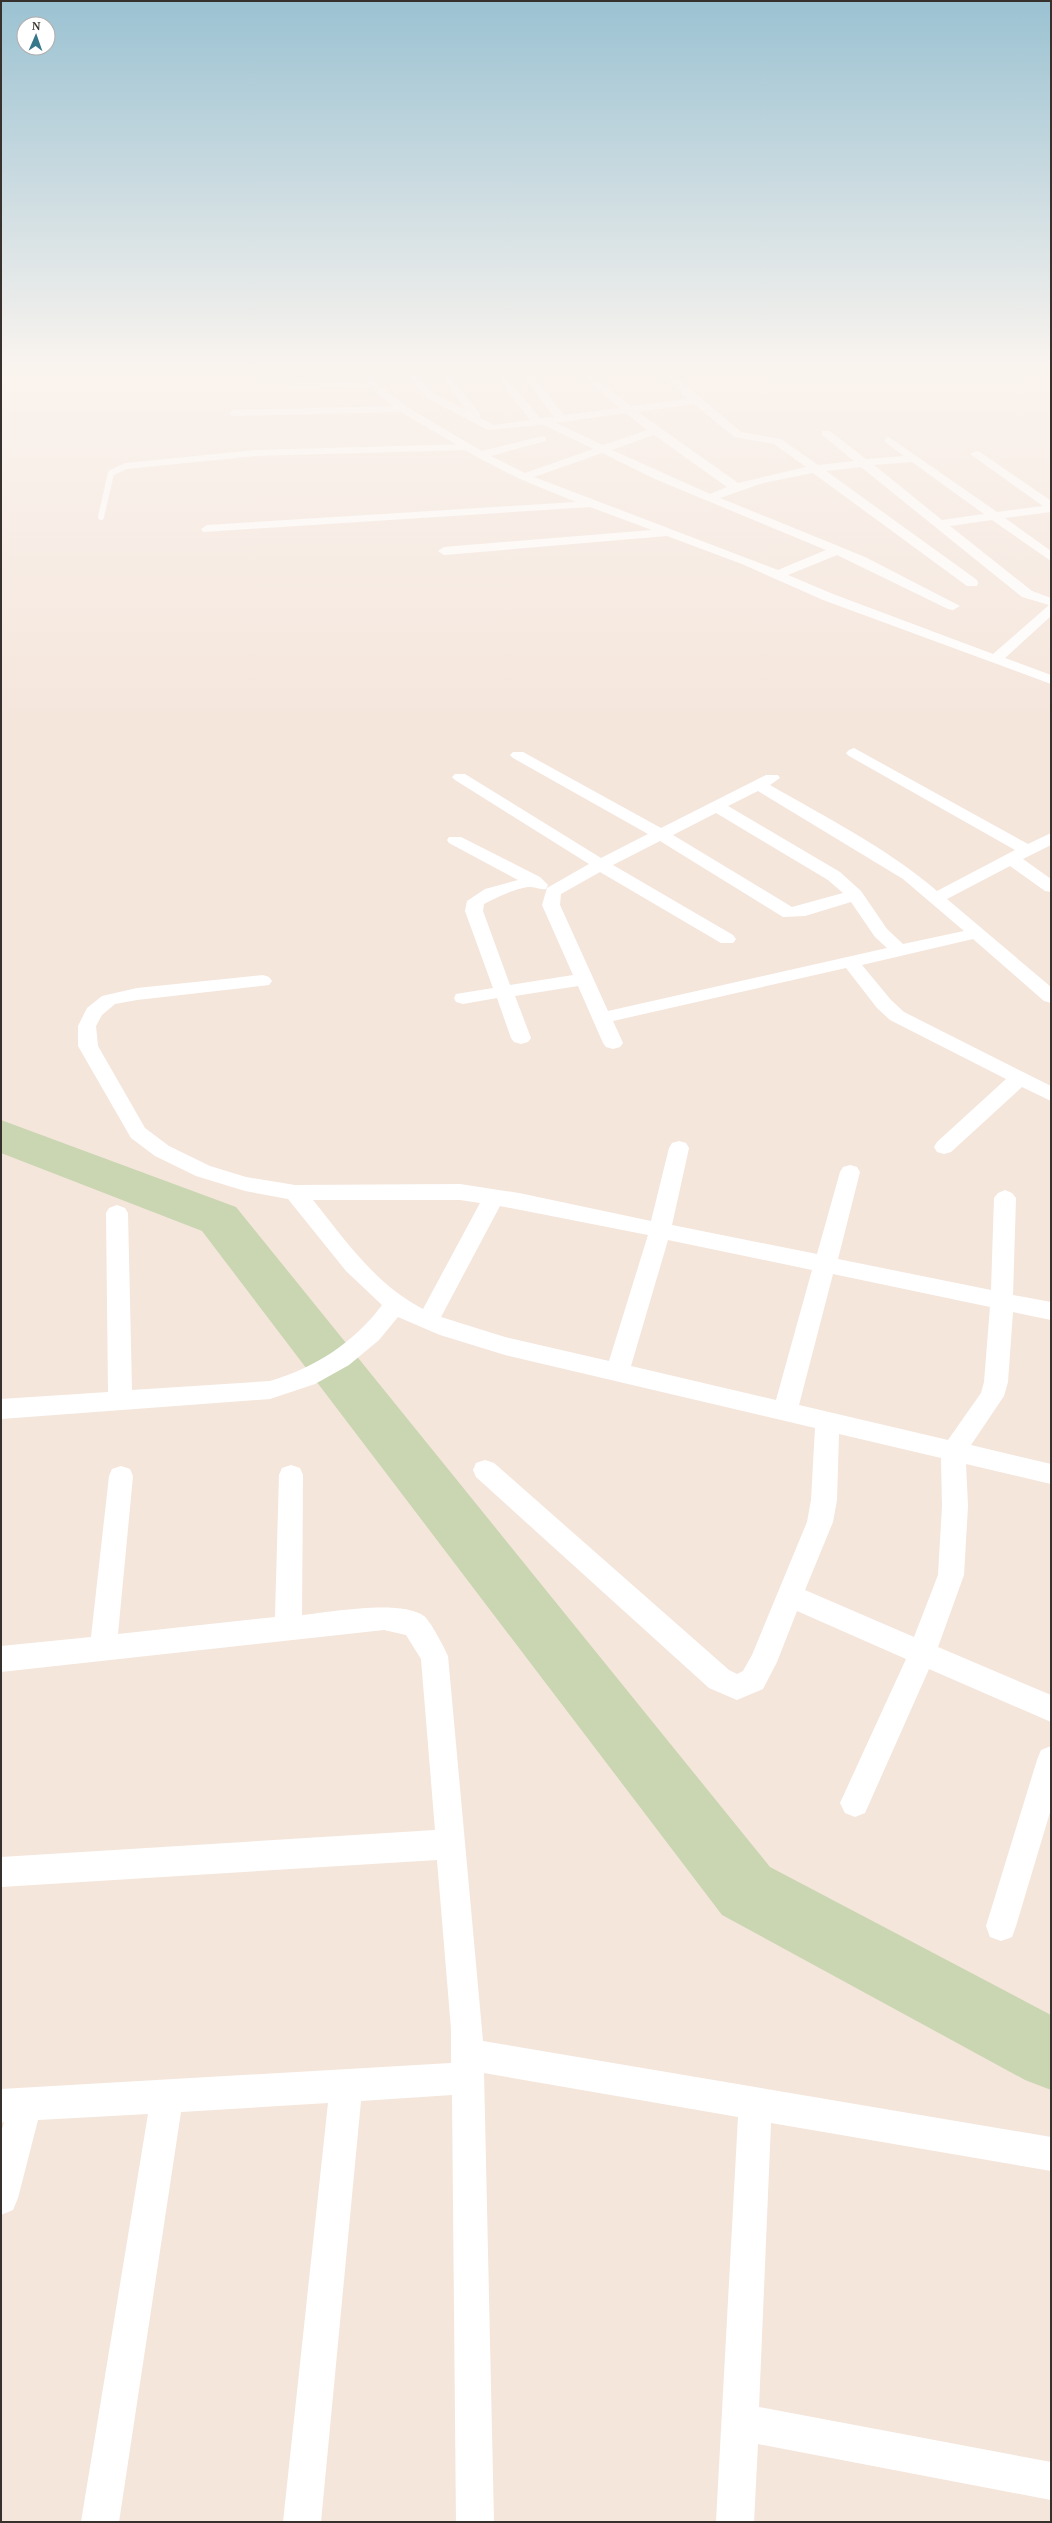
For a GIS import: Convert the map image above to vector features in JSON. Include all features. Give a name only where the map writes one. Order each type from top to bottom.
[{"type":"street","points":[[541,484],[670,533],[828,597],[997,658],[1051,680]]},
{"type":"street","points":[[678,484],[837,550],[953,606]]},
{"type":"street","points":[[724,484],[773,513],[777,517],[773,524]]},
{"type":"street","points":[[710,498],[731,489],[753,484]]},
{"type":"street","points":[[835,484],[972,583]]},
{"type":"street","points":[[887,484],[1027,594],[1050,609],[997,658]]},
{"type":"street","points":[[951,484],[1051,557]]},
{"type":"street","points":[[1018,484],[1051,507]]},
{"type":"street","points":[[207,529],[593,504]]},
{"type":"street","points":[[938,524],[1051,507]]},
{"type":"street","points":[[444,551],[670,533]]},
{"type":"street","points":[[776,575],[837,550]]},
{"type":"street","points":[[854,753],[1027,850]]},
{"type":"street","points":[[518,755],[660,834],[789,913],[805,911],[855,895]]},
{"type":"street","points":[[460,777],[601,865],[727,939]]},
{"type":"street","points":[[553,892],[660,834],[765,781],[887,861],[936,898],[1051,997]]},
{"type":"street","points":[[716,806],[834,876],[855,895],[881,932],[901,952]]},
{"type":"street","points":[[936,898],[1051,838]]},
{"type":"street","points":[[456,840],[553,892]]},
{"type":"street","points":[[1011,859],[1051,887]]},
{"type":"street","points":[[521,1038],[474,911],[476,901],[491,893],[534,881]]},
{"type":"street","points":[[553,892],[551,905],[612,1043]]},
{"type":"street","points":[[601,1018],[901,952],[978,933]]},
{"type":"street","points":[[851,963],[884,1004],[898,1016],[1021,1077],[1051,1094]]},
{"type":"street","points":[[462,998],[584,979]]},
{"type":"street","points":[[263,982],[137,994],[109,1000],[94,1012],[87,1026],[88,1046],[138,1133],[162,1151],[203,1171],[245,1184],[295,1193],[416,1191],[460,1192],[494,1197],[660,1230],[1051,1312]]},
{"type":"street","points":[[944,1147],[1021,1077]]},
{"type":"street","points":[[617,1373],[660,1230],[679,1148]]},
{"type":"street","points":[[785,1412],[850,1172]]},
{"type":"street","points":[[295,1193],[368,1282],[395,1304],[428,1321],[505,1346],[1051,1474]]},
{"type":"street","points":[[428,1321],[494,1197]]},
{"type":"street","points":[[855,1803],[922,1653],[951,1575],[955,1506],[953,1452],[992,1396],[996,1382],[1002,1301],[1005,1198]]},
{"type":"street","points":[[117,1213],[120,1401]]},
{"type":"street","points":[[1,1409],[270,1390],[309,1378],[370,1338],[395,1304]]},
{"type":"street","points":[[485,1470],[719,1679],[737,1687],[753,1680],[763,1662],[820,1522],[824,1500],[827,1422]]},
{"type":"street","points":[[288,1628],[291,1475]]},
{"type":"street","points":[[103,1648],[121,1476]]},
{"type":"street","points":[[790,1596],[1051,1709]]},
{"type":"street","points":[[1,1659],[384,1618],[415,1625],[434,1656],[451,1844],[468,2066],[475,2522]]},
{"type":"street","points":[[1001,1926],[1051,1760]]},
{"type":"street","points":[[1,1872],[451,1844]]},
{"type":"street","points":[[1,2198],[13,2105],[346,2085],[468,2066],[755,2104],[1051,2154]]},
{"type":"street","points":[[302,2522],[346,2085]]},
{"type":"street","points":[[100,2522],[167,2096]]},
{"type":"street","points":[[736,2522],[742,2422],[755,2104]]},
{"type":"street","points":[[742,2422],[1051,2481]]},
{"type":"lane","points":[[101,517],[109,484]]},
{"type":"waterway","points":[[1,1136],[219,1219],[746,1891],[1051,2054]]}]
